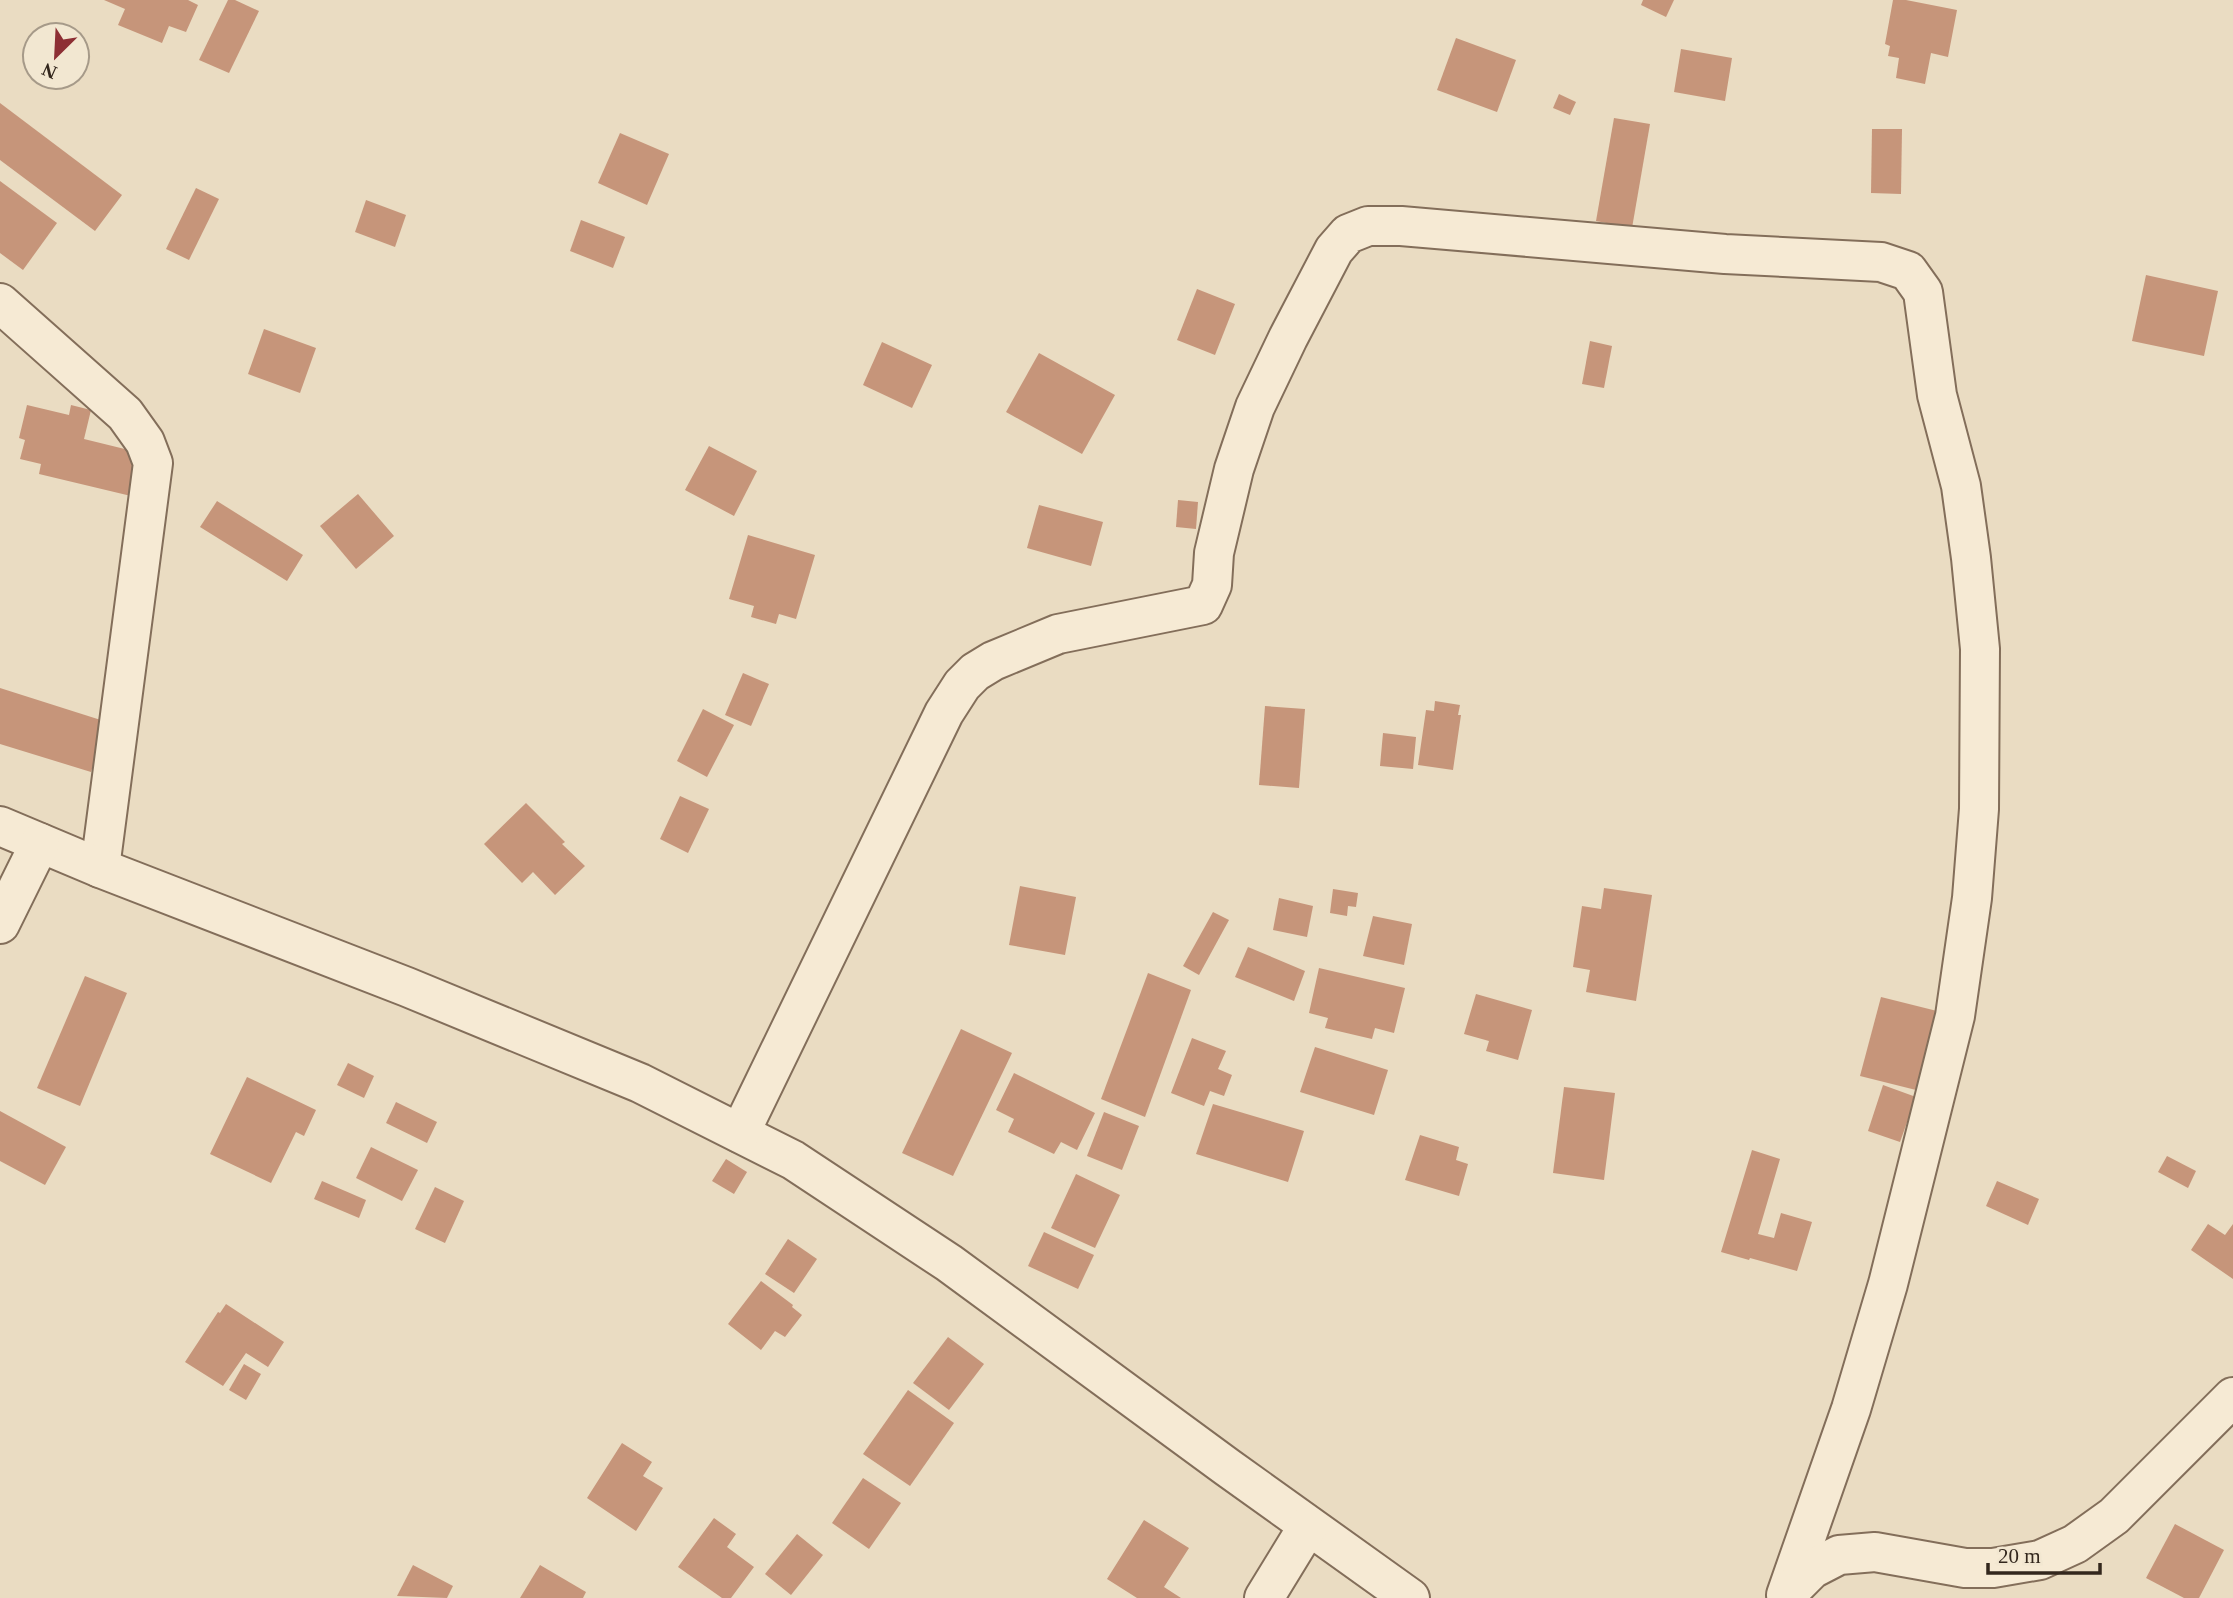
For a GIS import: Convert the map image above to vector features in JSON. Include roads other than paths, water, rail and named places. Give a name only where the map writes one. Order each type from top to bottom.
[{"type":"street","points":[[740,1133],[944,713],[962,685],[975,672],[993,661],[1058,634],[1203,605],[1212,585],[1214,553],[1234,469],[1255,407],[1334,250],[1348,234],[1368,226],[1401,226],[1725,254],[1881,262],[1908,271],[1923,292],[1937,396],[1961,486],[1971,558],[1980,649],[1979,809],[1972,898],[1955,1016],[1888,1284],[1851,1409],[1785,1597]]},
{"type":"street","points":[[0,303],[125,414],[145,442],[153,463],[100,868]]},
{"type":"street","points":[[0,826],[100,868],[407,987],[640,1083],[793,1160],[949,1263],[1410,1598]]},
{"type":"street","points":[[0,924],[40,843]]},
{"type":"street","points":[[1785,1597],[1812,1569],[1839,1555],[1875,1552],[1965,1568],[1993,1568],[2040,1560],[2075,1544],[2115,1516],[2233,1397]]},
{"type":"street","points":[[1264,1598],[1308,1526]]}]
